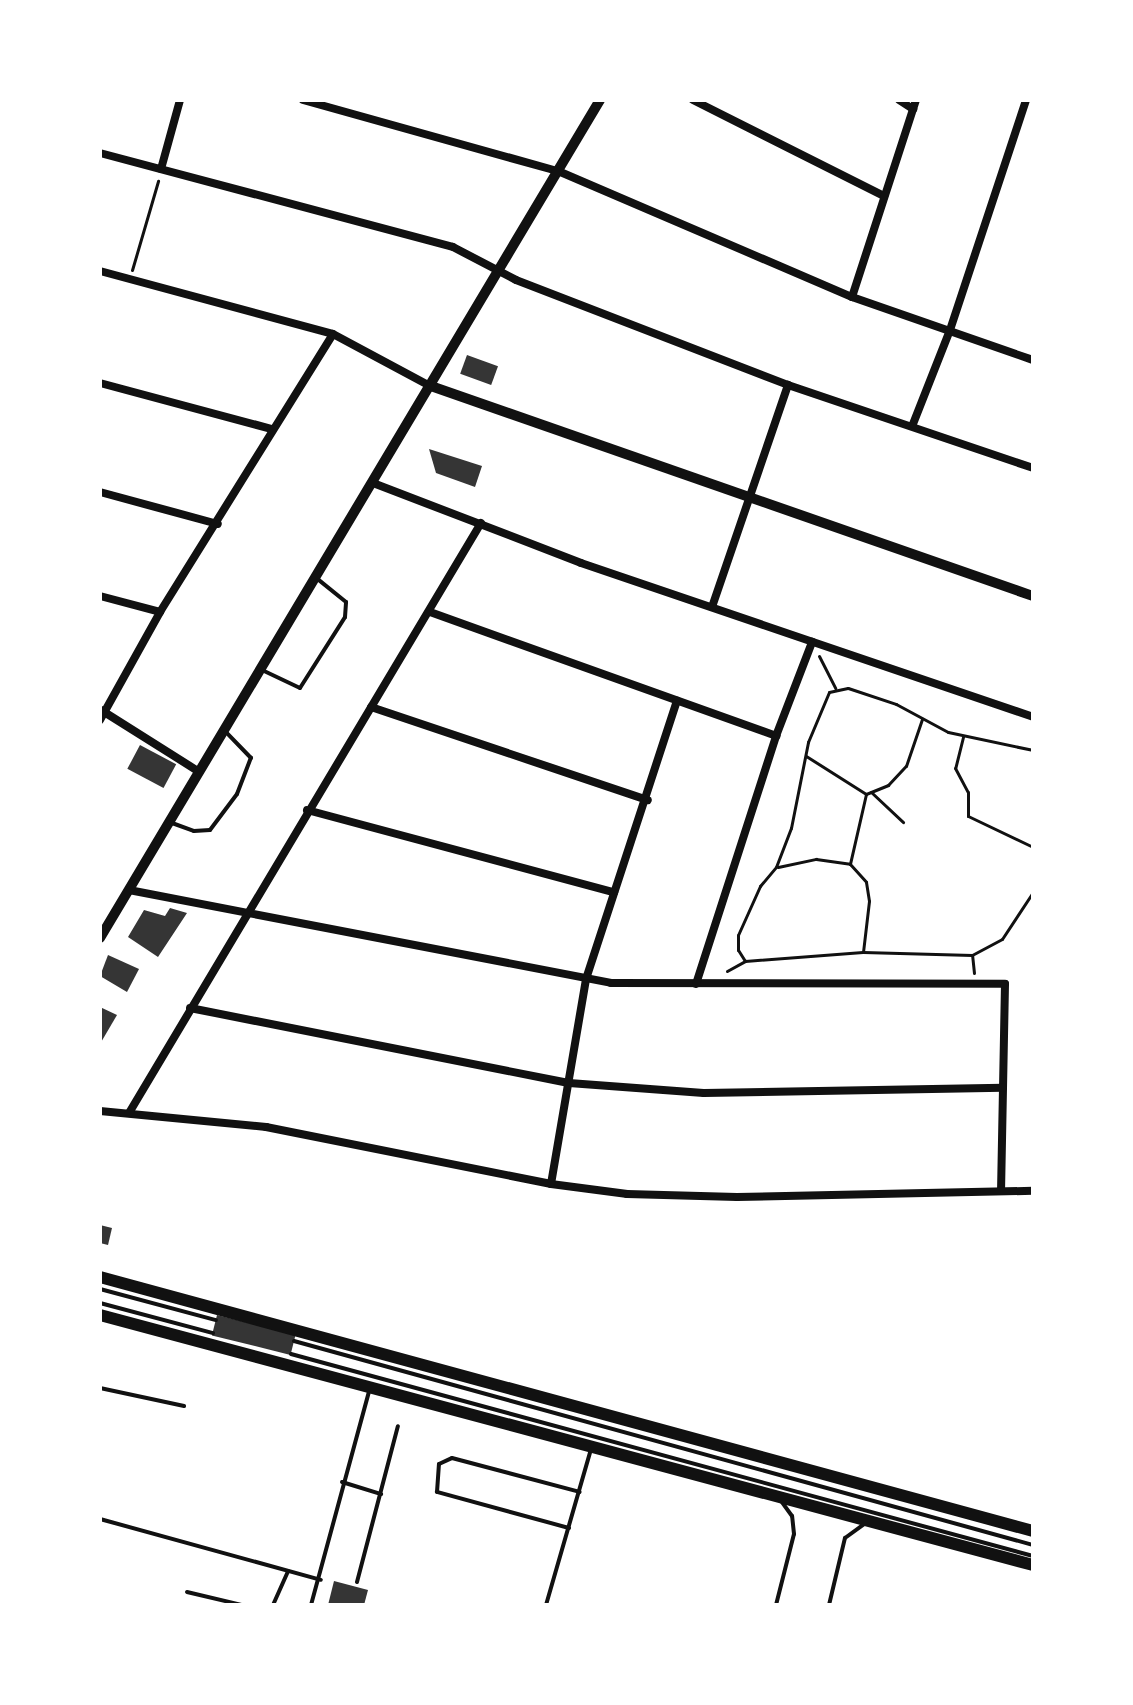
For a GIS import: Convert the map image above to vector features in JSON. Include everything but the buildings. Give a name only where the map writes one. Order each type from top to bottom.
[{"type":"main road","points":[[100,1277],[379,1358],[1033,1531]]},
{"type":"main road","points":[[100,1315],[372,1383],[591,1449],[1033,1565]]},
{"type":"street","points":[[161,169],[180,100]]},
{"type":"street","points":[[303,100],[558,171],[852,297],[1033,360]]},
{"type":"street","points":[[100,938],[600,100]]},
{"type":"street","points":[[693,100],[884,196]]},
{"type":"street","points":[[852,297],[914,104],[899,100]]},
{"type":"street","points":[[913,424],[950,330],[1026,100]]},
{"type":"street","points":[[100,153],[453,247],[501,269],[516,280],[788,385],[913,424],[1033,468]]},
{"type":"street","points":[[100,271],[333,334],[428,385],[751,501],[1033,596]]},
{"type":"street","points":[[100,720],[160,612],[218,524],[272,429],[333,334]]},
{"type":"street","points":[[100,383],[272,429]]},
{"type":"street","points":[[712,607],[751,501],[788,385]]},
{"type":"street","points":[[373,483],[712,607],[1033,717]]},
{"type":"street","points":[[100,492],[218,524]]},
{"type":"street","points":[[129,1113],[481,523]]},
{"type":"street","points":[[100,596],[160,612]]},
{"type":"street","points":[[430,612],[776,736]]},
{"type":"street","points":[[696,984],[776,736],[812,642]]},
{"type":"street","points":[[551,1184],[586,979],[648,800],[677,700]]},
{"type":"street","points":[[371,707],[648,800]]},
{"type":"street","points":[[103,711],[198,771]]},
{"type":"street","points":[[307,810],[614,892]]},
{"type":"street","points":[[129,890],[586,979],[696,984],[1005,984],[1001,1191]]},
{"type":"street","points":[[190,1008],[569,1083],[704,1093],[1003,1088]]},
{"type":"street","points":[[100,1111],[266,1127],[551,1184],[676,1197],[1033,1191]]},
{"type":"lane","points":[[262,670],[300,688],[345,617],[346,602],[316,578]]},
{"type":"lane","points":[[169,822],[189,830],[210,830],[237,794],[251,758],[225,731]]},
{"type":"lane","points":[[100,1289],[216,1320]]},
{"type":"lane","points":[[100,1303],[213,1333]]},
{"type":"lane","points":[[294,1341],[379,1358],[1033,1545]]},
{"type":"lane","points":[[291,1354],[372,1383],[1033,1556]]},
{"type":"lane","points":[[313,1604],[342,1482],[379,1358]]},
{"type":"lane","points":[[100,1388],[184,1406]]},
{"type":"lane","points":[[357,1582],[398,1426]]},
{"type":"lane","points":[[546,1605],[591,1449]]},
{"type":"lane","points":[[569,1528],[437,1492],[439,1464],[452,1458],[580,1492]]},
{"type":"lane","points":[[342,1482],[381,1494]]},
{"type":"lane","points":[[773,1495],[787,1507],[794,1526],[776,1605]]},
{"type":"lane","points":[[100,1519],[321,1580]]},
{"type":"lane","points":[[829,1605],[845,1538],[860,1525],[876,1522]]},
{"type":"lane","points":[[273,1605],[288,1571]]},
{"type":"lane","points":[[187,1592],[242,1605]]},
{"type":"path","points":[[129,278],[161,169]]},
{"type":"path","points":[[812,642],[835,688]]},
{"type":"path","points":[[835,688],[884,699],[963,737],[1002,740],[1033,750]]},
{"type":"path","points":[[745,961],[738,950],[738,935],[760,886],[776,867],[791,828],[805,755],[835,688]]},
{"type":"path","points":[[866,794],[888,785],[906,766],[923,718]]},
{"type":"path","points":[[963,737],[955,768],[968,792],[968,816],[1033,847]]},
{"type":"path","points":[[805,755],[818,768],[866,794]]},
{"type":"path","points":[[871,792],[903,822]]},
{"type":"path","points":[[850,864],[866,794]]},
{"type":"path","points":[[776,867],[816,859],[850,864],[866,882],[869,901],[863,952]]},
{"type":"path","points":[[723,973],[745,961],[863,952],[972,955],[1002,939],[1033,892]]},
{"type":"path","points":[[972,955],[977,984]]}]
